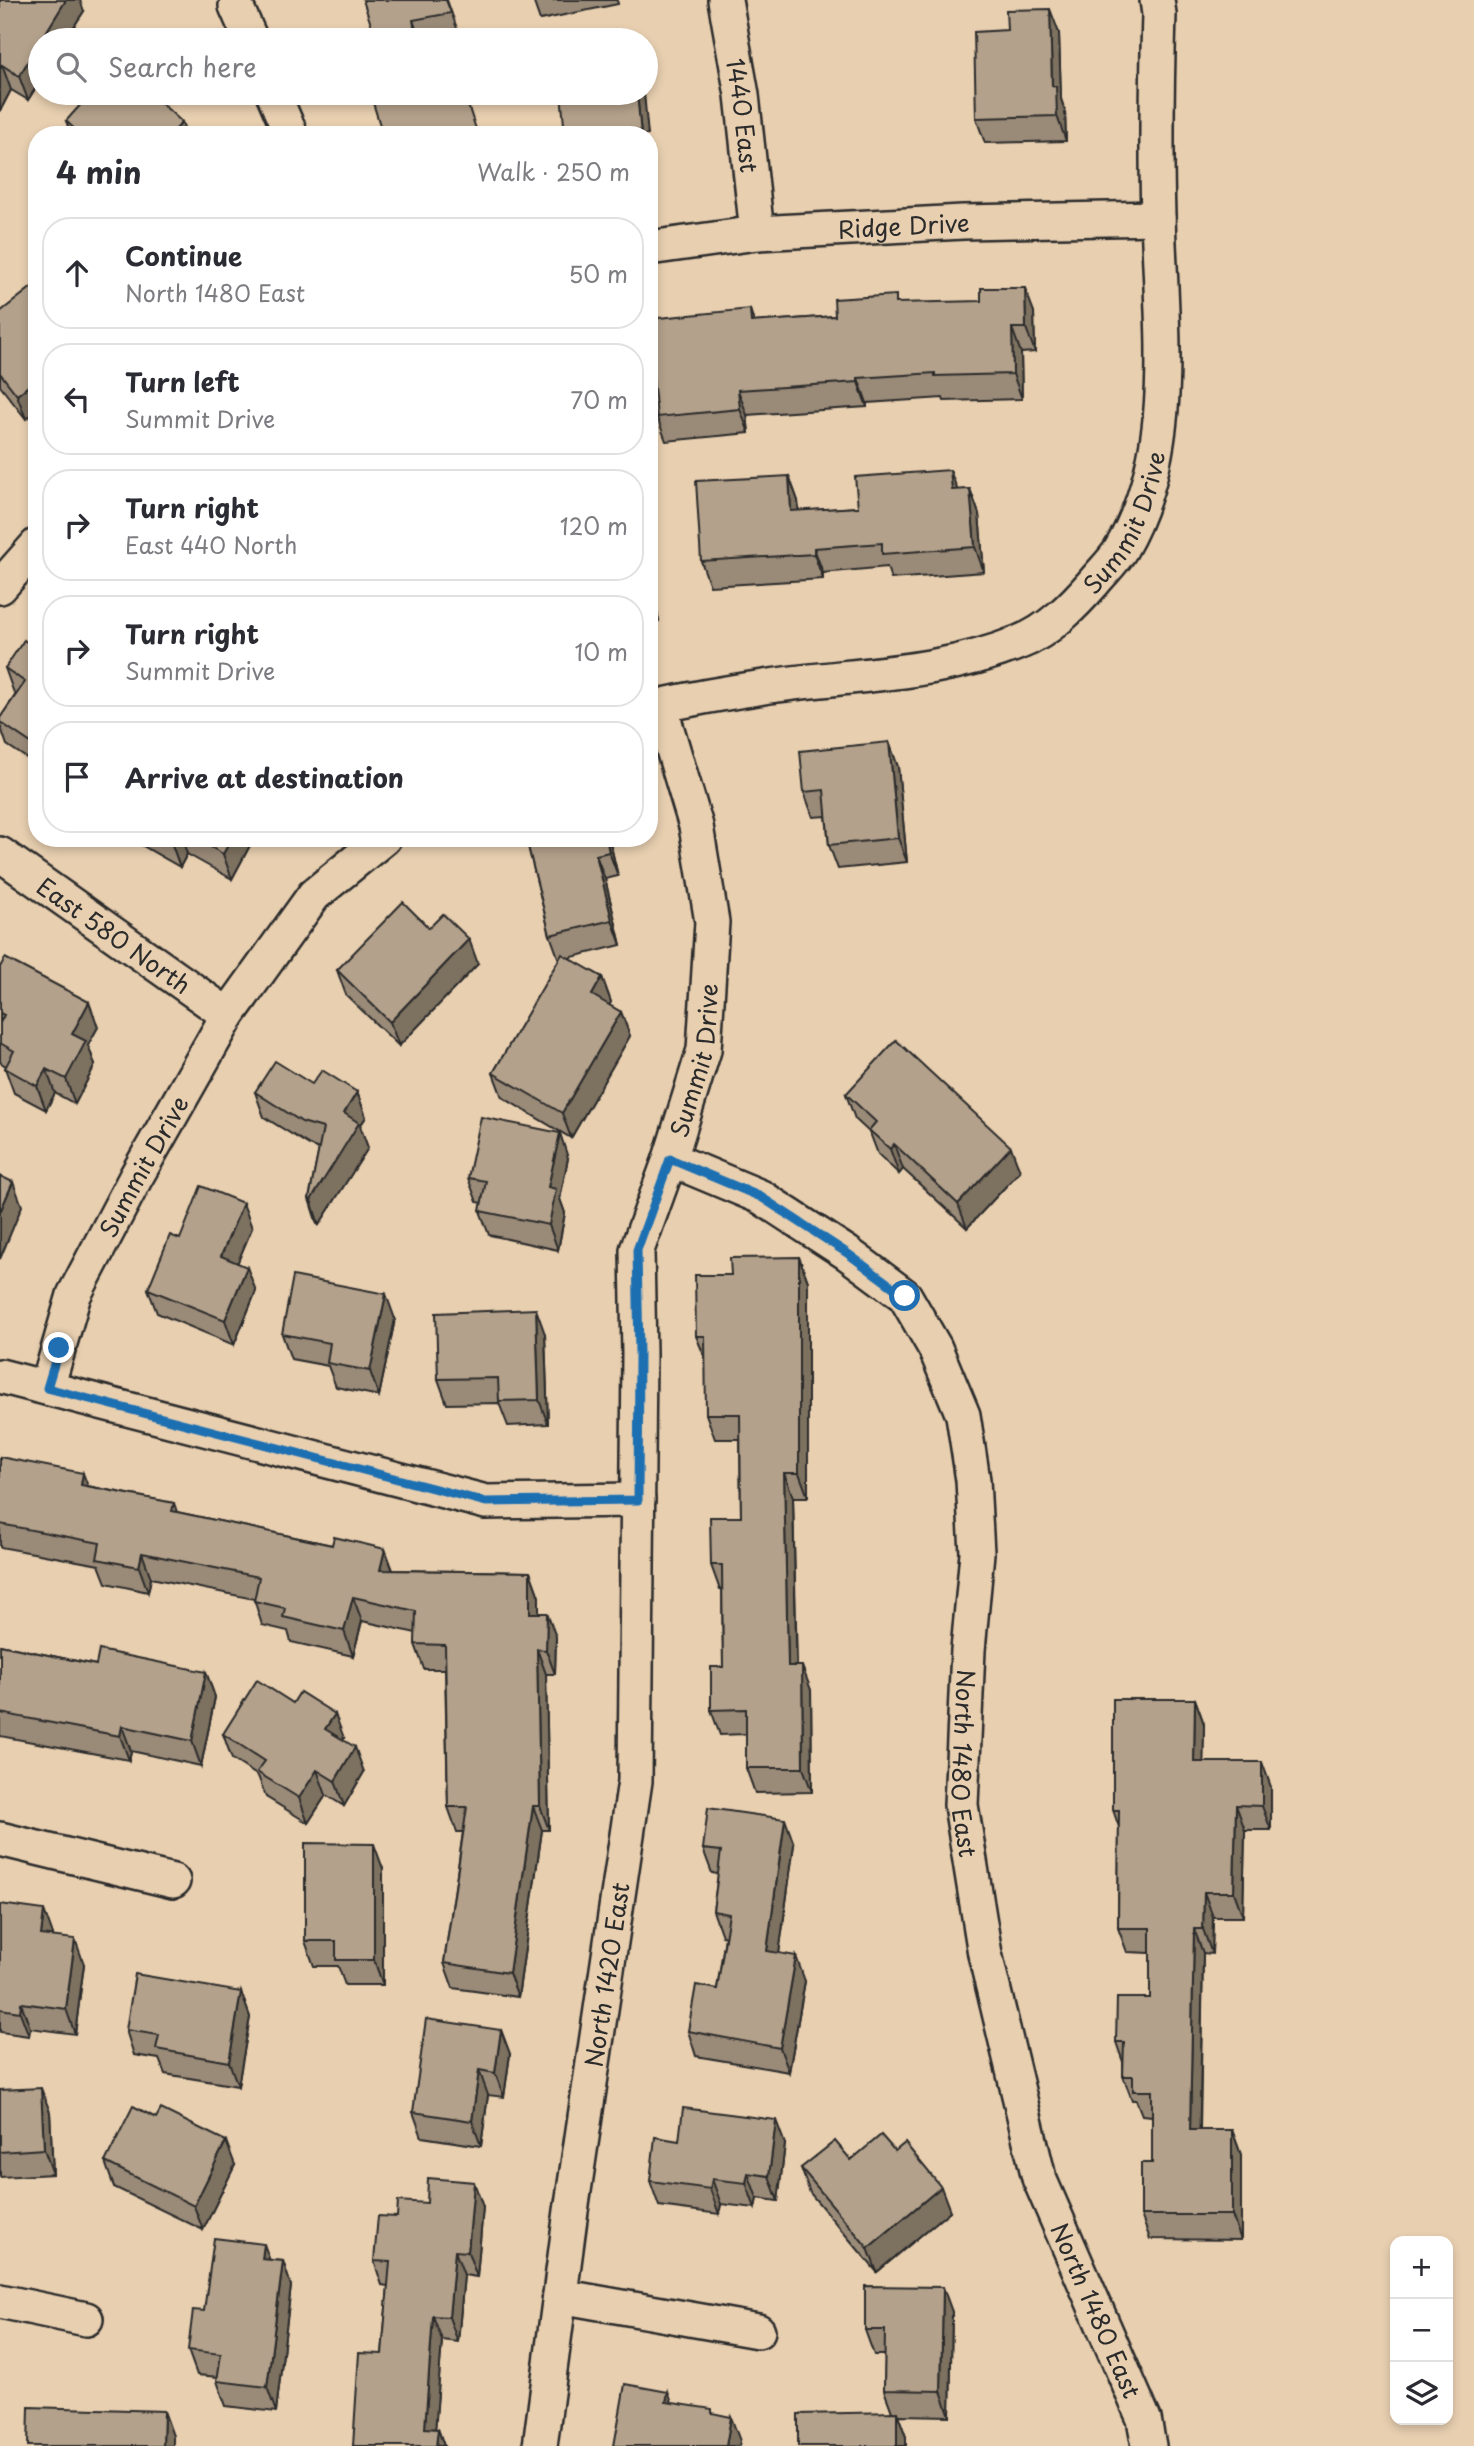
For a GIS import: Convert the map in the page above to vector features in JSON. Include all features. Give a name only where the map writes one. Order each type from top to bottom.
[{"type":"street","name":"1440 East","points":[[725,0],[741,95],[757,233]]},
{"type":"street","name":"Summit Drive","points":[[658,706],[770,686],[900,673],[962,660],[1023,642],[1076,603],[1119,551],[1139,512],[1152,469],[1160,427],[1163,383],[1156,139],[1159,14],[1157,0]]},
{"type":"street","points":[[236,6],[246,28]]},
{"type":"street","points":[[278,105],[287,126]]},
{"type":"street","name":"Ridge Drive","points":[[658,247],[757,233],[963,222],[1158,218]]},
{"type":"street","points":[[0,587],[28,555]]},
{"type":"street","name":"Summit Drive","points":[[638,1500],[637,1250],[670,1159],[704,1050],[712,922],[696,826],[658,716]]},
{"type":"street","name":"Summit Drive","points":[[47,1388],[74,1295],[136,1177],[228,1015],[314,895],[373,847]]},
{"type":"street","name":"East 580 North","points":[[0,854],[228,1015]]},
{"type":"street","name":"North 1480 East","points":[[670,1159],[761,1197],[847,1253],[905,1296],[935,1348],[963,1415],[974,1480],[977,1553],[968,1650],[961,1805],[985,1954],[1040,2178],[1144,2419],[1149,2446]]},
{"type":"street","points":[[0,1376],[486,1502],[638,1500]]},
{"type":"street","name":"North 1420 East","points":[[540,2446],[635,1781],[638,1500]]},
{"type":"street","points":[[0,1839],[173,1881]]},
{"type":"street","points":[[560,2296],[758,2331]]},
{"type":"street","points":[[0,2301],[86,2319]]},
{"type":"building","points":[[0,0],[66,0],[49,28],[28,28],[28,61],[19,76],[2,65],[0,69]]},
{"type":"building","points":[[363,0],[446,0],[451,13],[413,20],[414,28],[372,28]]},
{"type":"building","points":[[1050,9],[1052,86],[1056,86],[1057,116],[976,118],[974,32],[1007,30],[1006,10]]},
{"type":"building","points":[[80,105],[163,105],[182,122],[179,126],[71,126],[66,121]]},
{"type":"building","points":[[374,105],[468,105],[475,126],[380,126]]},
{"type":"building","points":[[562,105],[638,105],[640,126],[564,126]]},
{"type":"building","points":[[981,288],[1025,288],[1026,328],[1012,328],[1013,374],[935,376],[935,373],[858,378],[858,382],[738,390],[740,409],[658,417],[658,318],[750,309],[751,322],[835,316],[834,299],[896,295],[896,303],[981,301]]},
{"type":"building","points":[[28,290],[28,386],[17,395],[0,373],[0,312]]},
{"type":"building","points":[[950,470],[952,490],[970,489],[975,547],[882,554],[882,543],[814,548],[814,554],[701,561],[696,481],[789,476],[791,511],[858,507],[855,477]]},
{"type":"building","points":[[24,640],[28,643],[28,741],[0,722],[0,718],[25,682],[5,668]]},
{"type":"building","points":[[889,742],[898,838],[829,845],[824,790],[804,792],[800,751]]},
{"type":"building","points":[[211,847],[227,847],[223,854]]},
{"type":"building","points":[[528,847],[608,847],[609,852],[596,855],[612,920],[550,935]]},
{"type":"building","points":[[403,902],[429,928],[443,914],[469,939],[390,1022],[337,970]]},
{"type":"building","points":[[562,954],[602,977],[592,995],[621,1012],[562,1113],[493,1073]]},
{"type":"building","points":[[5,958],[89,1002],[72,1034],[86,1041],[66,1079],[46,1069],[37,1086],[5,1068],[14,1051],[0,1043],[0,1023],[4,1015],[0,1013],[0,967]]},
{"type":"building","points":[[896,1040],[1011,1147],[958,1204],[894,1144],[890,1149],[869,1130],[876,1122],[846,1094]]},
{"type":"building","points":[[275,1061],[312,1084],[322,1070],[357,1092],[344,1113],[359,1123],[311,1200],[309,1199],[323,1128],[302,1122],[255,1092]]},
{"type":"building","points":[[481,1117],[560,1133],[548,1187],[556,1189],[549,1225],[480,1211],[486,1181],[468,1178]]},
{"type":"building","points":[[0,1176],[13,1182],[0,1212]]},
{"type":"building","points":[[201,1186],[243,1203],[221,1256],[247,1267],[225,1320],[148,1289],[170,1235],[180,1239]]},
{"type":"building","points":[[799,1257],[799,1473],[784,1473],[788,1666],[802,1666],[803,1768],[746,1768],[746,1709],[711,1710],[711,1667],[723,1667],[722,1565],[711,1565],[710,1517],[741,1517],[740,1414],[706,1414],[705,1336],[696,1336],[695,1275],[731,1275],[730,1258]]},
{"type":"building","points":[[293,1276],[386,1294],[370,1371],[327,1363],[330,1343],[282,1334]]},
{"type":"building","points":[[536,1309],[539,1400],[499,1401],[498,1378],[438,1379],[436,1313]]},
{"type":"building","points":[[0,1457],[83,1473],[81,1485],[174,1503],[172,1511],[332,1545],[334,1537],[385,1549],[380,1570],[530,1572],[530,1613],[547,1613],[546,1650],[537,1649],[540,1806],[533,1806],[509,1973],[444,1963],[467,1807],[448,1807],[445,1645],[415,1644],[416,1611],[353,1597],[344,1631],[283,1617],[285,1608],[254,1601],[259,1577],[142,1553],[139,1567],[97,1559],[100,1543],[0,1524]]},
{"type":"building","points":[[0,1645],[96,1665],[99,1650],[206,1672],[192,1741],[122,1726],[120,1736],[0,1713]]},
{"type":"building","points":[[257,1680],[293,1703],[300,1692],[335,1714],[325,1729],[355,1747],[335,1781],[317,1770],[299,1798],[257,1772],[265,1761],[223,1734]]},
{"type":"building","points":[[1113,1699],[1195,1699],[1194,1762],[1262,1762],[1262,1806],[1236,1805],[1234,1892],[1204,1892],[1203,1929],[1194,1929],[1190,2130],[1232,2130],[1232,2215],[1141,2215],[1141,2163],[1152,2163],[1152,2091],[1133,2091],[1133,2076],[1123,2076],[1124,2042],[1116,2042],[1117,1998],[1150,1998],[1150,1928],[1118,1928],[1119,1810],[1113,1810]]},
{"type":"building","points":[[708,1808],[785,1819],[767,1951],[796,1956],[780,2048],[688,2031],[696,1985],[717,1989],[729,1914],[713,1911],[721,1851],[703,1849]]},
{"type":"building","points":[[305,1843],[374,1844],[374,1960],[336,1960],[336,1941],[305,1941]]},
{"type":"building","points":[[0,1904],[44,1910],[41,1935],[75,1939],[66,2009],[21,2003],[20,2012],[0,2009]]},
{"type":"building","points":[[135,1974],[241,1992],[229,2062],[156,2049],[159,2035],[126,2030]]},
{"type":"building","points":[[426,2019],[501,2030],[495,2073],[479,2070],[472,2121],[413,2112]]},
{"type":"building","points":[[41,2088],[44,2149],[0,2152],[0,2090]]},
{"type":"building","points":[[133,2106],[156,2118],[161,2109],[226,2141],[194,2206],[105,2162]]},
{"type":"building","points":[[683,2108],[776,2120],[769,2176],[748,2173],[746,2183],[712,2179],[710,2189],[650,2181],[655,2137],[679,2141]]},
{"type":"building","points":[[881,2135],[895,2151],[905,2143],[941,2187],[868,2248],[801,2168],[835,2141],[851,2160]]},
{"type":"building","points":[[428,2178],[474,2182],[468,2252],[455,2251],[449,2317],[433,2316],[425,2428],[438,2429],[436,2446],[353,2446],[359,2353],[382,2354],[390,2262],[374,2261],[378,2216],[397,2217],[398,2201],[427,2203]]},
{"type":"building","points":[[214,2238],[264,2244],[262,2259],[283,2261],[267,2387],[217,2381],[221,2354],[188,2350],[193,2310],[204,2311]]},
{"type":"building","points":[[865,2286],[943,2287],[941,2391],[884,2390],[885,2330],[865,2330]]},
{"type":"building","points":[[625,2384],[668,2392],[666,2402],[712,2409],[712,2413],[731,2417],[726,2446],[614,2446]]},
{"type":"building","points":[[29,2407],[164,2411],[163,2446],[28,2446]]},
{"type":"building","points":[[897,2412],[897,2446],[798,2446],[798,2414]]},
{"type":"route","points":[[59,1348],[47,1388],[486,1502],[638,1500],[637,1250],[670,1159],[761,1197],[847,1253],[905,1296]]}]
